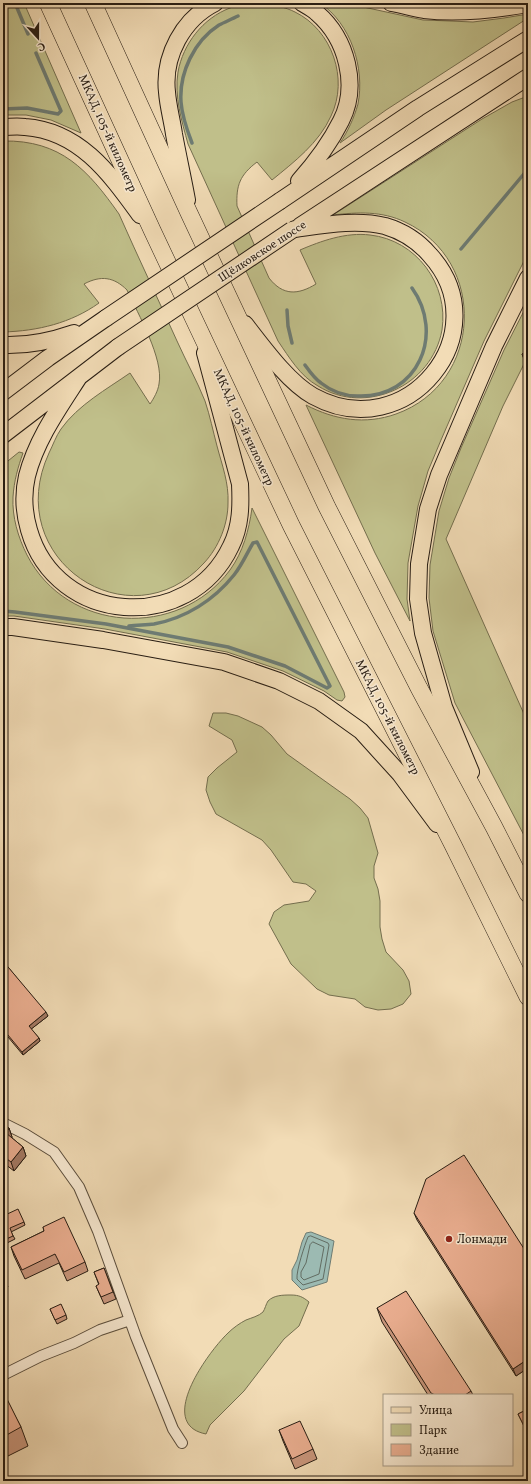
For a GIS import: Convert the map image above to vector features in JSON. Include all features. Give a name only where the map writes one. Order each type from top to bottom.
[{"type":"highway","name":"МКАД, 105-й километр","points":[[48,3],[198,329],[291,525],[528,997]]},
{"type":"highway","points":[[93,3],[189,213],[327,507],[419,688],[494,827],[528,894]]},
{"type":"main road","points":[[189,213],[167,91],[167,71],[172,52],[180,34],[193,19],[215,3]]},
{"type":"main road","points":[[283,199],[314,164],[342,120],[348,102],[350,82],[347,63],[341,44],[331,28],[317,13],[302,3]]},
{"type":"main road","points":[[391,3],[424,10],[473,11],[528,4]]},
{"type":"main road","points":[[3,392],[99,322],[425,104],[528,38]]},
{"type":"main road","name":"Щёлковское шоссе","points":[[3,435],[118,347],[293,230],[528,77]]},
{"type":"main road","points":[[3,127],[25,127],[48,131],[69,140],[93,156],[115,180],[152,230]]},
{"type":"main road","points":[[235,312],[276,362],[299,387],[318,399],[340,407],[370,409],[399,401],[412,394],[434,373],[443,360],[449,346],[452,332],[453,309],[449,287],[443,273],[435,260],[425,249],[413,239],[386,226],[371,224],[326,224],[293,230]]},
{"type":"main road","points":[[494,827],[444,707],[423,633],[418,599],[419,564],[428,509],[439,475],[494,346],[528,278]]},
{"type":"main road","points":[[3,345],[27,345],[54,340],[99,322]]},
{"type":"main road","points":[[79,378],[49,423],[33,457],[27,477],[24,498],[25,512],[32,539],[41,558],[54,574],[70,588],[88,598],[108,605],[129,608],[150,607],[171,601],[195,588],[221,564],[231,545],[238,525],[241,504],[240,484],[198,329]]},
{"type":"main road","points":[[3,627],[14,627],[103,640],[224,662],[279,681],[318,701],[361,731],[400,774],[453,845]]},
{"type":"street","points":[[3,1123],[25,1134],[54,1152],[79,1188],[98,1231],[130,1320],[173,1429],[182,1443]]},
{"type":"street","points":[[3,1375],[41,1356],[74,1343],[100,1330],[130,1320]]},
{"type":"green space","points":[[3,3],[24,3],[81,133],[51,120],[26,115],[3,115]]},
{"type":"green space","points":[[263,3],[283,7],[295,12],[308,20],[319,31],[334,57],[338,87],[336,102],[326,126],[305,151],[272,180],[257,162],[243,176],[238,186],[237,206],[269,278],[274,284],[285,291],[297,292],[309,288],[316,284],[300,250],[316,243],[343,236],[361,234],[387,239],[402,245],[415,255],[426,267],[440,296],[443,313],[442,330],[436,350],[425,367],[411,380],[394,390],[376,396],[356,398],[337,395],[312,382],[300,372],[291,360],[278,341],[188,144],[183,127],[179,109],[177,81],[184,52],[190,42],[203,25],[220,12],[238,6]]},
{"type":"green space","points":[[320,3],[345,3],[423,20],[473,22],[528,14],[528,18],[386,110],[340,143],[346,134],[358,104],[360,90],[357,62],[353,48],[340,23],[331,12]]},
{"type":"green space","points":[[528,96],[528,253],[484,341],[428,471],[418,506],[408,563],[407,599],[410,621],[375,553],[306,405],[339,417],[362,420],[396,414],[425,398],[446,376],[459,350],[464,321],[462,292],[451,264],[432,240],[405,222],[396,218],[370,213],[333,215],[482,119],[512,102]]},
{"type":"green space","points":[[3,141],[23,142],[41,146],[57,152],[84,171],[107,198],[119,214],[205,401],[226,481],[228,511],[222,535],[209,557],[204,563],[174,586],[142,595],[110,592],[80,578],[57,556],[42,526],[39,492],[49,453],[61,429],[84,405],[130,373],[150,404],[158,389],[160,374],[158,362],[149,337],[127,290],[112,280],[96,279],[84,284],[99,303],[77,316],[54,325],[41,328],[3,332]]},
{"type":"green space","points":[[528,303],[528,356],[503,406],[446,539],[528,723],[528,843],[455,703],[433,631],[429,598],[430,565],[439,511],[449,478],[504,350]]},
{"type":"green space","points":[[19,452],[23,453],[14,485],[13,504],[18,534],[27,555],[45,581],[68,600],[95,612],[124,618],[153,617],[182,608],[208,593],[235,563],[247,533],[252,508],[344,692],[345,697],[342,701],[337,700],[324,691],[283,671],[227,652],[105,629],[14,616],[3,616],[3,465]]},
{"type":"green space","points":[[213,713],[226,713],[238,716],[262,727],[287,754],[350,799],[368,818],[378,853],[374,866],[374,878],[380,901],[380,927],[382,939],[386,952],[403,970],[409,981],[411,994],[403,1004],[391,1009],[378,1010],[365,1007],[355,999],[329,995],[317,989],[291,964],[269,924],[274,912],[284,905],[309,901],[316,891],[306,884],[293,882],[271,850],[262,840],[216,814],[206,790],[208,777],[237,752],[232,740],[209,726]]},
{"type":"green space","points":[[296,1295],[309,1302],[299,1326],[284,1339],[244,1391],[210,1425],[206,1434],[192,1428],[185,1417],[186,1402],[191,1386],[209,1355],[234,1327],[263,1312],[267,1302],[270,1299],[279,1296]]},
{"type":"water","points":[[311,1232],[334,1241],[327,1282],[302,1290],[292,1280],[292,1270],[306,1233]]},
{"type":"building","points":[[528,351],[528,367],[522,354]]},
{"type":"building","points":[[3,961],[46,1012],[29,1026],[39,1038],[22,1052],[3,1029]]},
{"type":"building","points":[[3,1125],[9,1128],[6,1133],[23,1147],[11,1162],[3,1156]]},
{"type":"building","points":[[464,1155],[528,1255],[528,1359],[513,1369],[414,1213],[426,1179]]},
{"type":"building","points":[[18,1209],[24,1222],[10,1228],[13,1236],[4,1240],[3,1216]]},
{"type":"building","points":[[64,1217],[85,1262],[64,1272],[55,1254],[22,1270],[11,1247],[44,1231],[43,1227]]},
{"type":"building","points":[[104,1268],[113,1292],[101,1297],[96,1286],[99,1284],[94,1272]]},
{"type":"building","points":[[3,1276],[6,1281],[3,1283]]},
{"type":"building","points":[[406,1291],[471,1391],[466,1394],[431,1393],[377,1308]]},
{"type":"building","points":[[61,1304],[66,1315],[55,1320],[50,1309]]},
{"type":"building","points":[[3,1393],[21,1427],[3,1437]]},
{"type":"building","points":[[528,1409],[528,1427],[525,1428],[518,1414]]},
{"type":"building","points":[[300,1421],[313,1449],[292,1459],[279,1430]]},
{"type":"waterway","points":[[15,3],[28,34]]},
{"type":"waterway","points":[[192,143],[184,118],[181,102],[181,91],[186,69],[195,49],[202,40],[219,25],[238,16]]},
{"type":"waterway","points":[[3,109],[27,108],[58,114],[61,111],[36,53]]},
{"type":"waterway","points":[[461,249],[528,169]]},
{"type":"waterway","points":[[305,365],[314,377],[321,383],[343,394],[353,396],[379,394],[396,386],[410,375],[420,360],[425,343],[426,325],[422,306],[412,288]]},
{"type":"waterway","points":[[287,310],[288,326],[292,343]]},
{"type":"waterway","points":[[3,611],[106,624],[228,647],[285,666],[327,688],[330,686],[257,542],[253,543],[240,567],[226,584],[198,607],[166,621],[154,624],[129,626]]},
{"type":"place","name":"Лонмади","points":[[449,1239]]}]
